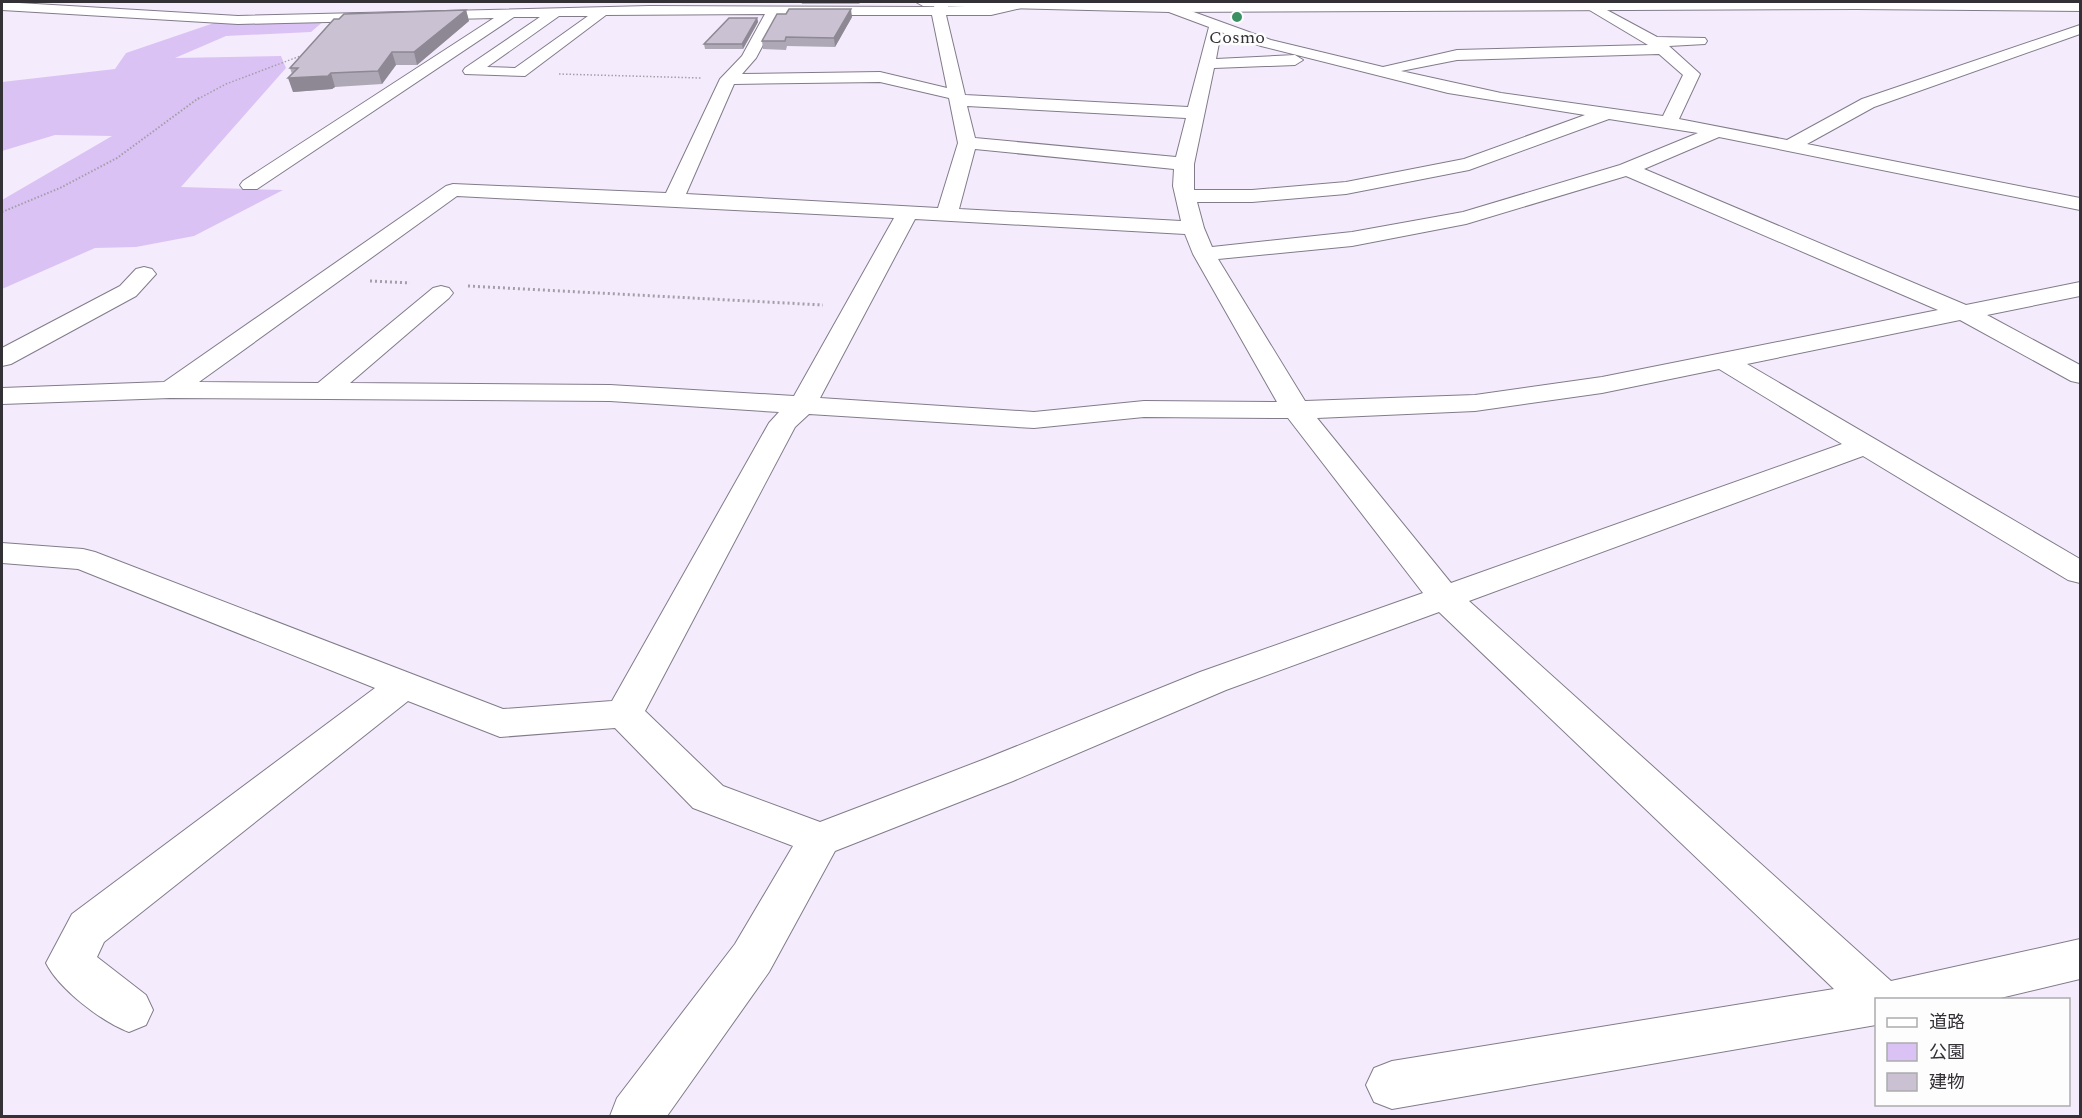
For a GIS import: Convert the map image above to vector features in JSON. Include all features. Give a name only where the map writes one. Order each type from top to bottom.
[{"type":"street","points":[[22,23],[86,2]]},
{"type":"street","points":[[923,2],[941,7]]},
{"type":"street","points":[[1043,2],[1161,4],[1266,43],[1378,72],[1501,98],[1669,122],[2080,204]]},
{"type":"street","points":[[1586,3],[1676,2]]},
{"type":"street","points":[[2007,2],[2080,5]]},
{"type":"street","points":[[2,6],[238,20],[603,11],[941,7],[991,11],[1016,5],[1586,3],[2080,5]]},
{"type":"street","points":[[1586,3],[1658,46],[1692,74],[1669,122]]},
{"type":"street","points":[[941,7],[956,97],[967,143],[947,214]]},
{"type":"street","points":[[673,199],[728,79],[748,58],[775,10]]},
{"type":"street","points":[[426,69],[519,73],[603,11]]},
{"type":"street","points":[[459,70],[556,12]]},
{"type":"street","points":[[250,185],[511,13]]},
{"type":"street","points":[[303,54],[335,18]]},
{"type":"street","points":[[1220,26],[1215,28],[1195,113],[1184,164],[1183,186],[1193,228],[1204,254],[1296,410],[1444,597],[1877,998]]},
{"type":"street","points":[[1790,146],[1868,103],[2080,28]]},
{"type":"street","points":[[1378,72],[1457,55],[1658,46],[1700,41]]},
{"type":"street","points":[[1207,64],[1323,58]]},
{"type":"street","points":[[728,79],[880,77],[956,97],[1195,113]]},
{"type":"street","points":[[1186,196],[1252,196],[1346,188],[1469,164],[1608,113]]},
{"type":"street","points":[[1204,254],[1352,239],[1466,219],[1627,169],[1717,132]]},
{"type":"street","points":[[967,143],[1184,164]]},
{"type":"street","points":[[1627,169],[1965,313],[2080,375]]},
{"type":"street","points":[[170,390],[453,190],[673,199],[907,214],[947,214],[1193,228]]},
{"type":"street","points":[[624,714],[783,423],[802,406],[907,214]]},
{"type":"street","points":[[2,358],[128,291],[144,274]]},
{"type":"street","points":[[326,390],[431,289]]},
{"type":"street","points":[[2,396],[170,390],[610,393],[1034,420],[1144,409],[1296,410],[1475,403],[1602,385],[2080,289]]},
{"type":"street","points":[[1722,360],[2080,573]]},
{"type":"street","points":[[2,414],[29,395]]},
{"type":"street","points":[[636,1116],[752,958],[820,839],[999,770],[1213,681],[1866,445]]},
{"type":"street","points":[[2,553],[83,559],[500,723],[624,714],[708,797],[820,839]]},
{"type":"street","points":[[129,1010],[70,963],[88,928],[404,685]]},
{"type":"street","points":[[1902,998],[2080,959]]},
{"type":"street","points":[[1392,1085],[1875,1004]]},
{"type":"path","points":[[2,212],[117,158],[204,95],[231,82],[284,65],[303,54]]},
{"type":"path","points":[[519,73],[728,79]]},
{"type":"path","points":[[327,279],[431,289]]},
{"type":"path","points":[[468,286],[856,307]]},
{"type":"green space","points":[[325,20],[311,32],[226,36],[175,58],[281,56],[286,68],[181,187],[283,190],[194,236],[136,247],[95,248],[2,289],[2,200],[112,136],[55,135],[2,151],[2,82],[115,69],[126,53],[214,23]]},
{"type":"building","points":[[789,9],[851,9],[834,38],[786,37],[785,41],[762,41],[777,14],[786,14]]},
{"type":"building","points":[[466,10],[414,52],[392,52],[378,71],[288,78],[298,68],[290,68],[334,19],[339,19],[344,14]]},
{"type":"building","points":[[729,18],[757,18],[742,44],[704,44]]},
{"type":"place","name":"Cosmo","points":[[1237,17]]}]
